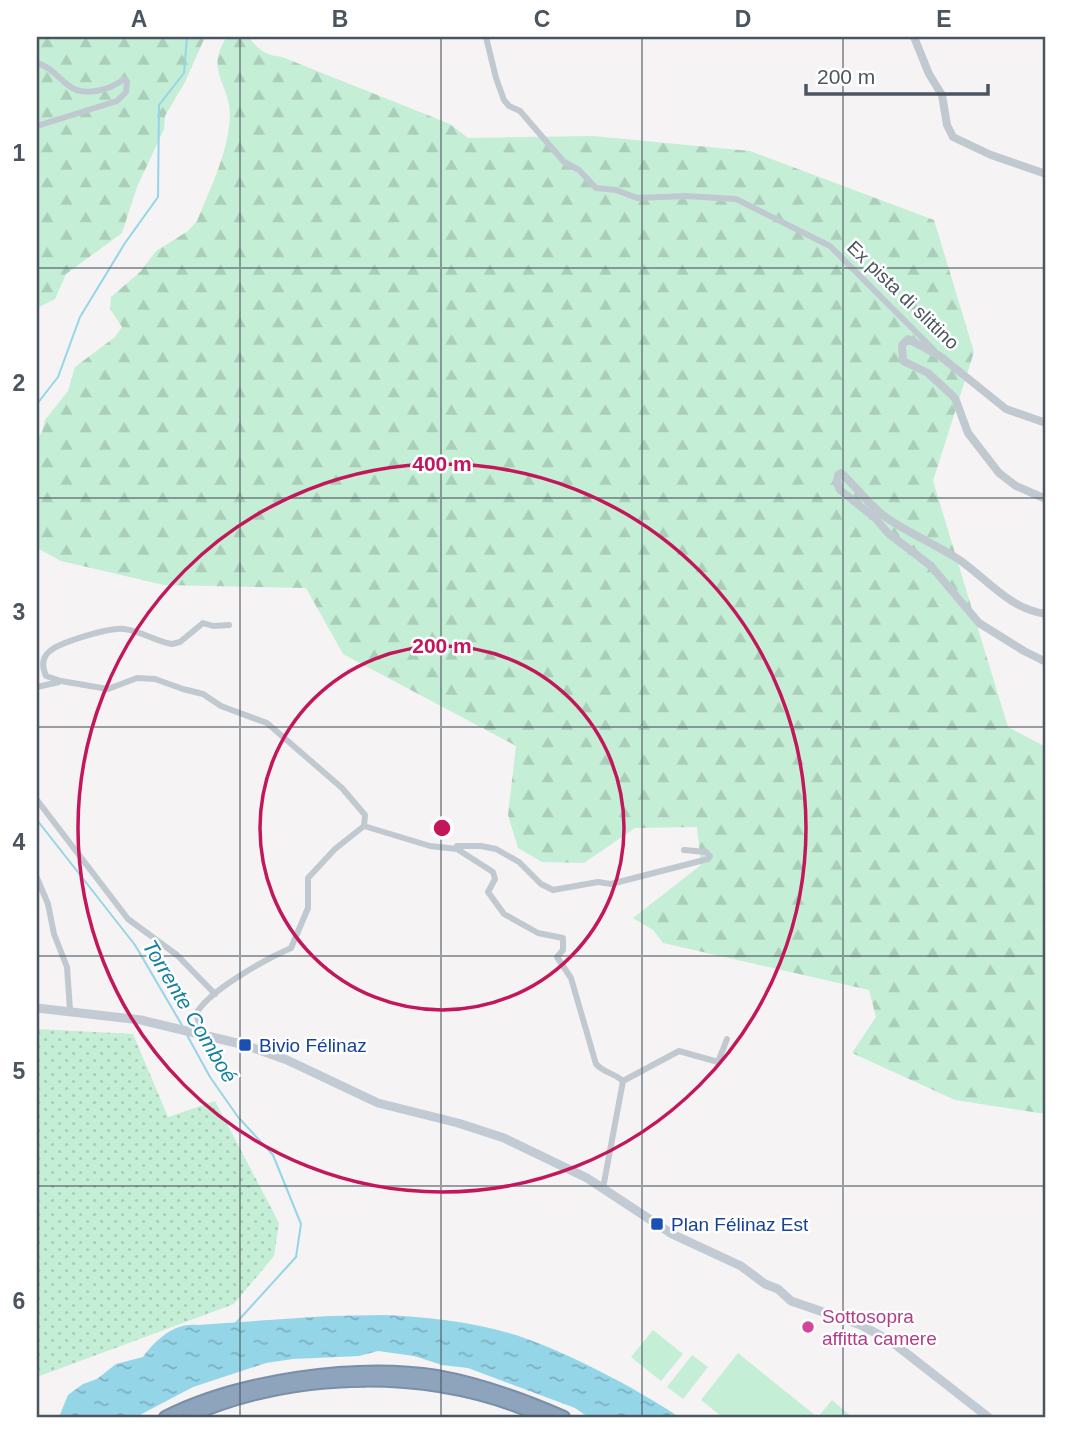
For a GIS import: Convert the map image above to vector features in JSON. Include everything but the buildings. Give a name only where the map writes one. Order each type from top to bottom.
[{"type":"highway","points":[[165,1417],[228,1394],[302,1378],[383,1372],[458,1381],[499,1391],[564,1417]]},
{"type":"highway","points":[[190,1416],[282,1389],[316,1384],[382,1381],[475,1393],[543,1417]]},
{"type":"main road","points":[[37,1008],[141,1020],[200,1033],[275,1055],[378,1103],[504,1138],[603,1188],[672,1234],[741,1266],[765,1284],[778,1289],[791,1301],[861,1325],[885,1337],[988,1417]]},
{"type":"street","name":"Ex pista di slittino","points":[[486,37],[504,100],[509,106],[520,111],[564,162],[579,170],[596,188],[616,190],[638,198],[686,196],[736,199],[830,246],[922,340],[970,380]]},
{"type":"street","points":[[914,37],[929,74],[942,95],[947,125],[953,136],[991,155],[1046,174]]},
{"type":"street","points":[[37,63],[50,67],[70,88],[95,91],[113,87],[124,79],[127,82],[126,92],[117,101],[37,126]]},
{"type":"street","points":[[1046,423],[1006,409],[940,356],[908,340],[902,345],[903,360],[928,373],[955,398],[968,433],[999,473],[1016,486],[1046,499]]},
{"type":"street","points":[[1046,614],[1001,596],[962,562],[888,519],[873,507],[848,479],[841,473],[838,475],[837,483],[841,490],[888,533],[931,566],[979,623],[1046,662]]},
{"type":"street","points":[[200,1033],[196,1014],[203,1002],[269,958],[291,947],[308,908],[308,878],[335,849],[364,826],[365,816],[342,788],[267,723],[221,706],[202,694],[155,679],[137,678],[108,689],[61,681],[46,676],[42,668],[50,651],[70,642],[121,628],[172,644],[180,642],[203,623],[213,626],[229,625]]},
{"type":"street","points":[[37,687],[61,681]]},
{"type":"street","points":[[37,800],[128,919],[177,955],[215,994]]},
{"type":"street","points":[[364,826],[430,846],[457,849],[493,872],[495,878],[488,892],[503,914],[538,933],[563,938],[563,950],[557,957],[571,978],[596,1064],[602,1071],[614,1074],[623,1081]]},
{"type":"street","points":[[457,849],[457,846],[496,849],[519,862],[547,889],[553,890],[598,882],[611,884],[708,859],[710,856],[706,852],[684,850]]},
{"type":"street","points":[[37,878],[48,904],[54,934],[67,967],[70,1010]]},
{"type":"street","points":[[623,1081],[679,1051],[718,1062],[727,1039]]},
{"type":"street","points":[[603,1188],[623,1081]]},
{"type":"green space","points":[[37,37],[205,37],[185,82],[165,116],[164,129],[137,187],[122,233],[66,274],[55,299],[37,308]]},
{"type":"green space","points":[[227,37],[249,37],[259,49],[267,53],[450,124],[468,138],[593,136],[750,151],[934,220],[974,352],[933,481],[1008,727],[1046,747],[1046,1114],[955,1100],[852,1053],[876,1017],[869,990],[663,943],[653,930],[633,918],[701,865],[697,827],[635,828],[584,863],[542,862],[518,848],[508,815],[516,746],[343,654],[306,588],[164,585],[61,561],[37,548],[37,439],[45,420],[68,391],[75,367],[115,337],[122,327],[110,309],[111,297],[141,271],[156,251],[188,231],[197,221],[218,169],[229,128],[229,104],[218,68],[218,58]]},
{"type":"green space","points":[[37,1029],[133,1034],[168,1117],[215,1101],[279,1223],[274,1256],[234,1304],[37,1377]]},
{"type":"green space","points":[[653,1330],[683,1354],[661,1381],[631,1357]]},
{"type":"green space","points":[[738,1353],[816,1416],[722,1417],[701,1400]]},
{"type":"green space","points":[[692,1355],[708,1367],[683,1399],[667,1387]]},
{"type":"green space","points":[[832,1400],[852,1417],[818,1417]]},
{"type":"water","points":[[384,1315],[451,1321],[516,1335],[600,1371],[679,1417],[588,1417],[575,1408],[468,1368],[378,1351],[359,1356],[266,1363],[193,1387],[136,1417],[59,1417],[68,1395],[83,1384],[97,1379],[116,1364],[143,1357],[153,1344],[181,1326]]},
{"type":"waterway","name":"Torrente Comboé","points":[[37,404],[58,377],[80,317],[125,243],[158,197],[159,105],[184,73],[187,37]]},
{"type":"waterway","name":"Torrente Comboé","points":[[37,820],[135,945],[183,1027]]},
{"type":"waterway","name":"Torrente Comboé","points":[[187,1035],[210,1077],[238,1117],[273,1155],[301,1224],[296,1257],[236,1323]]},
{"type":"place","name":"Bivio Félinaz","points":[[245,1045]]},
{"type":"place","name":"Plan Félinaz Est","points":[[657,1224]]},
{"type":"place","name":"Sottosopra affitta camere","points":[[808,1327]]}]
